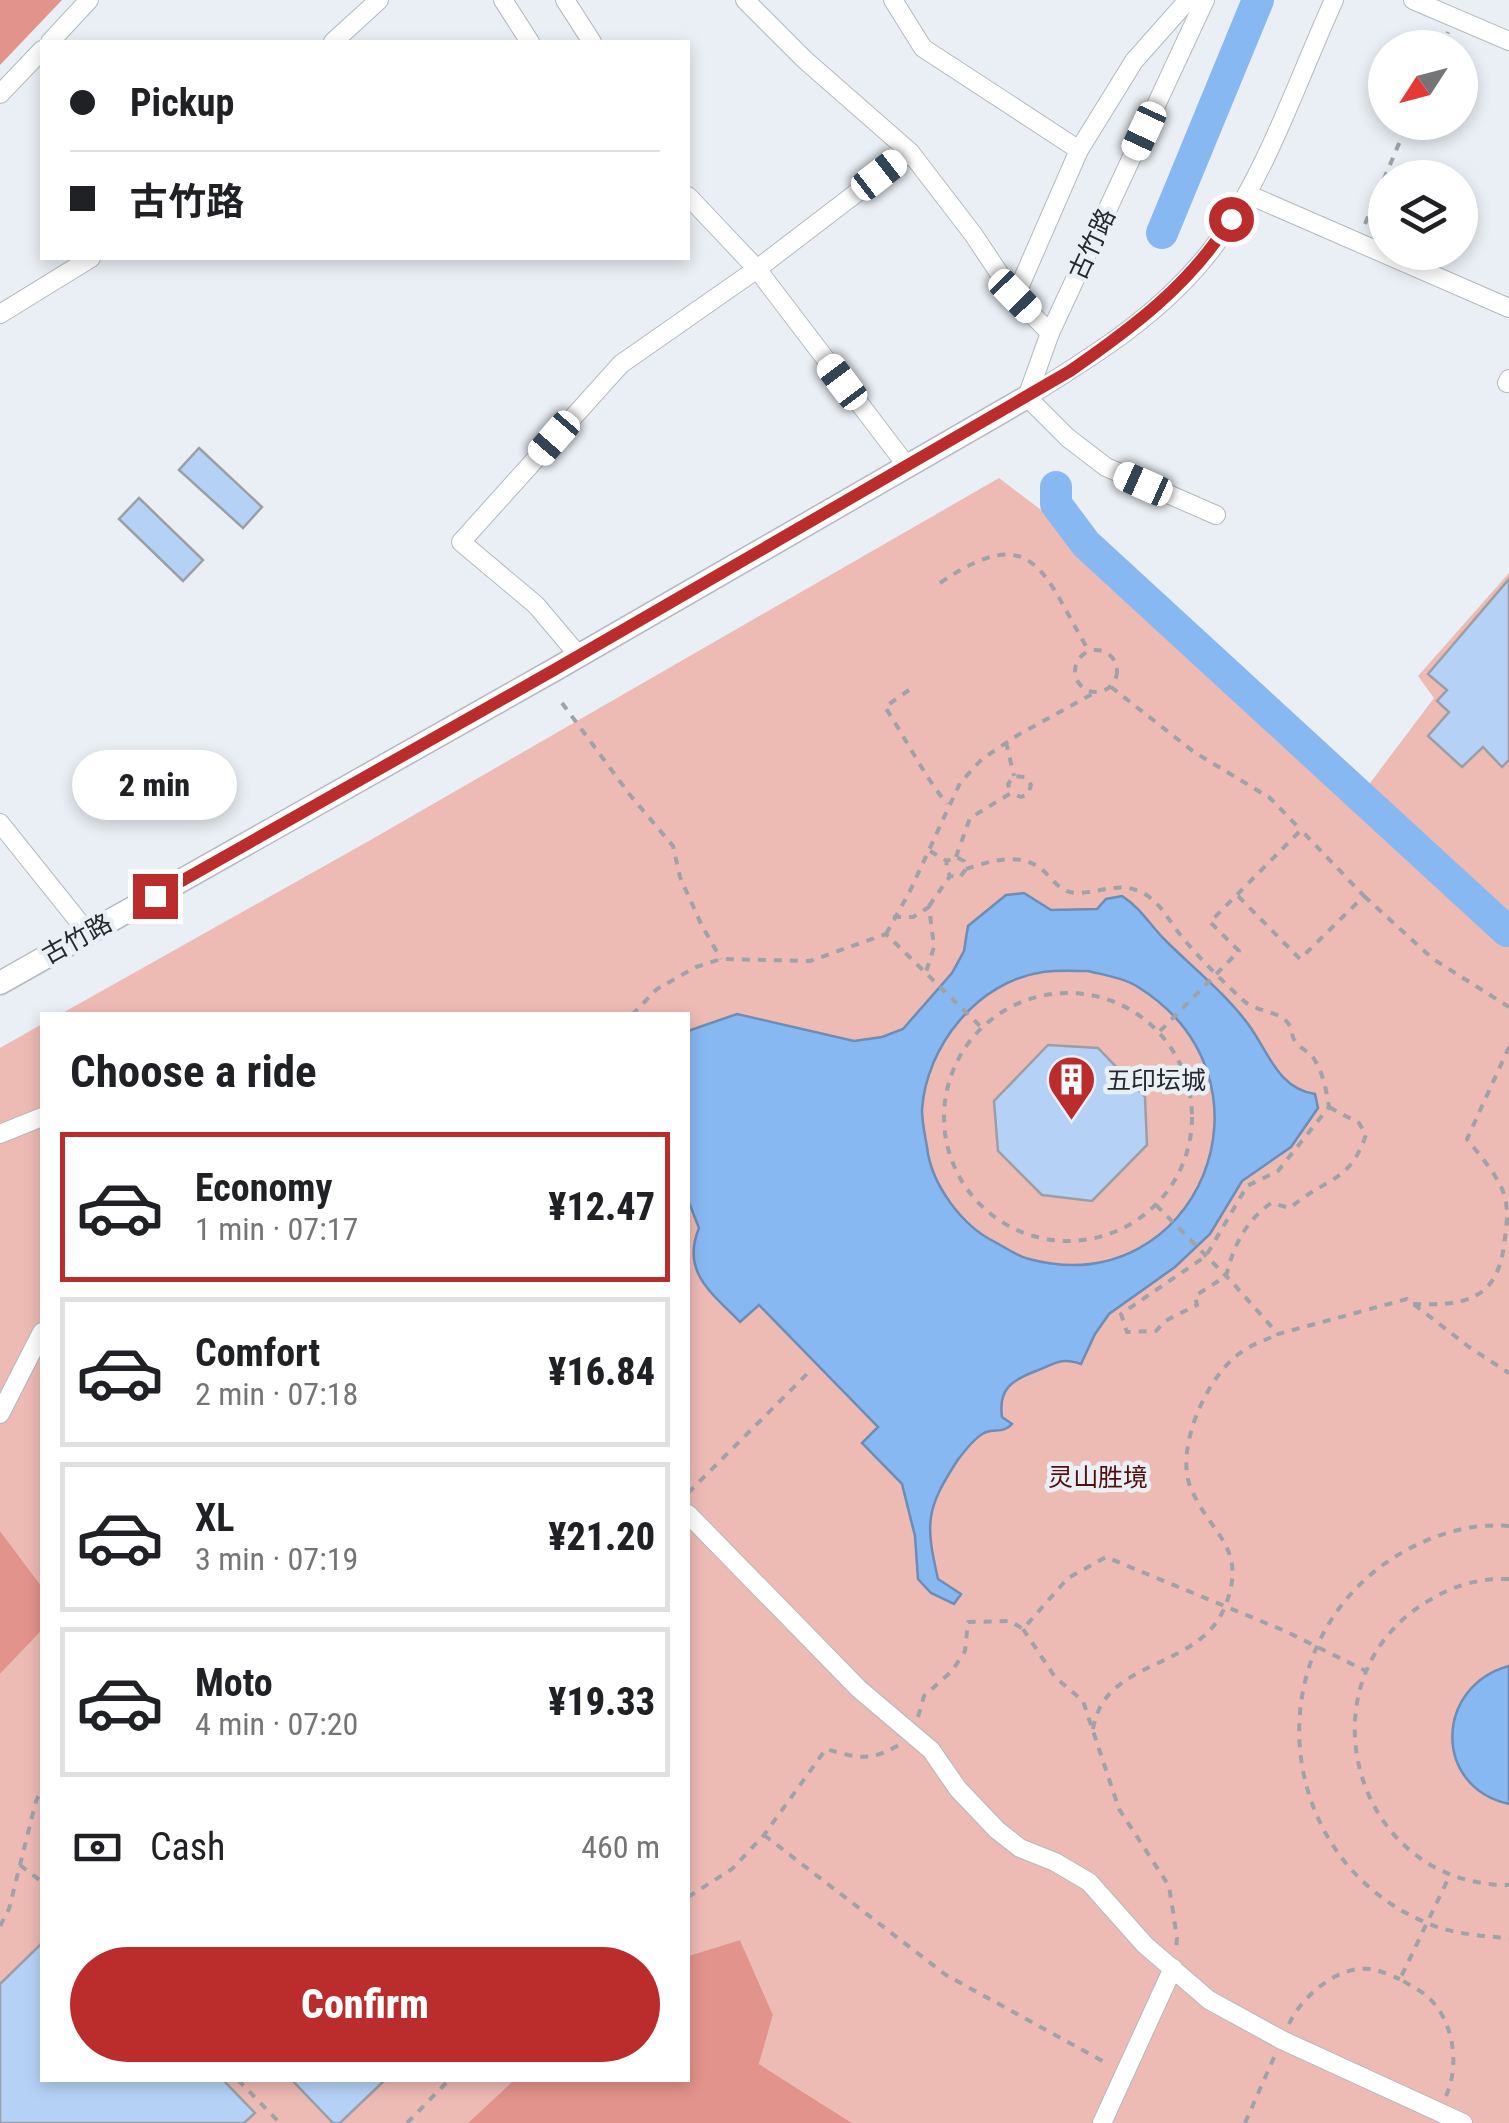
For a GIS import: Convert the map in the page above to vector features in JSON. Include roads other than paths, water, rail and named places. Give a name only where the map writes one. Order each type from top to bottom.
[{"type":"main road","name":"古竹路","points":[[0,983],[1027,397]]},
{"type":"street","points":[[52,40],[89,0]]},
{"type":"street","points":[[335,40],[380,0]]},
{"type":"street","points":[[502,0],[529,40]]},
{"type":"street","points":[[565,0],[591,40]]},
{"type":"street","points":[[745,0],[805,60],[910,152],[1015,296],[1050,333]]},
{"type":"street","points":[[893,0],[923,48],[1079,150]]},
{"type":"street","points":[[1015,296],[1079,150],[1134,61],[1188,0]]},
{"type":"street","name":"古竹路","points":[[1027,397],[1050,333],[1205,0]]},
{"type":"street","points":[[1216,516],[1106,468],[1068,438],[1027,397],[1136,325],[1178,287],[1216,244],[1247,194],[1334,0]]},
{"type":"street","points":[[1413,0],[1509,41]]},
{"type":"street","points":[[0,94],[40,52]]},
{"type":"street","points":[[579,656],[536,605],[462,542],[621,364],[756,270],[910,152]]},
{"type":"street","points":[[1247,194],[1509,308]]},
{"type":"street","points":[[690,198],[756,270],[907,466]]},
{"type":"street","points":[[0,314],[88,260]]},
{"type":"street","points":[[0,823],[88,933]]},
{"type":"street","points":[[0,1134],[40,1117]]},
{"type":"street","points":[[0,1414],[40,1336]]},
{"type":"street","points":[[690,1516],[859,1689],[931,1750],[958,1789],[996,1830],[1020,1848],[1056,1862],[1089,1882],[1145,1945],[1209,2000],[1282,2040],[1463,2123]]},
{"type":"street","points":[[1102,2123],[1173,1968]]},
{"type":"water","points":[[1024,893],[1051,910],[1097,909],[1106,899],[1122,896],[1239,1013],[1283,1077],[1315,1094],[1318,1108],[1291,1147],[1242,1181],[1210,1234],[1175,1267],[1109,1314],[1081,1364],[1058,1362],[1020,1378],[1009,1387],[1001,1407],[1002,1417],[1012,1424],[984,1433],[973,1442],[957,1461],[934,1505],[930,1530],[934,1560],[938,1579],[961,1594],[954,1604],[931,1593],[918,1579],[915,1536],[902,1484],[862,1443],[878,1427],[759,1305],[740,1322],[710,1291],[696,1269],[694,1243],[699,1228],[690,1205],[690,1030],[737,1014],[854,1041],[882,1037],[903,1029],[952,973],[964,951],[968,926],[1006,895]],"holes":[[[1088,971],[1138,987],[1184,1028],[1209,1076],[1214,1127],[1203,1176],[1177,1218],[1138,1249],[1088,1264],[1020,1256],[971,1226],[950,1202],[935,1175],[922,1110],[933,1063],[960,1020],[977,1003],[1019,978],[1043,972]]]},
{"type":"water","points":[[1509,1666],[1509,1804],[1484,1794],[1466,1778],[1456,1758],[1452,1736],[1456,1714],[1467,1694],[1485,1677]]},
{"type":"waterway","points":[[1162,233],[1258,0]]},
{"type":"waterway","points":[[1056,487],[1056,504],[1086,544],[1509,929]]},
{"type":"place","name":"五印坛城","points":[[1071,1122]]},
{"type":"park label","name":"灵山胜境","points":[[1098,1477]]}]
